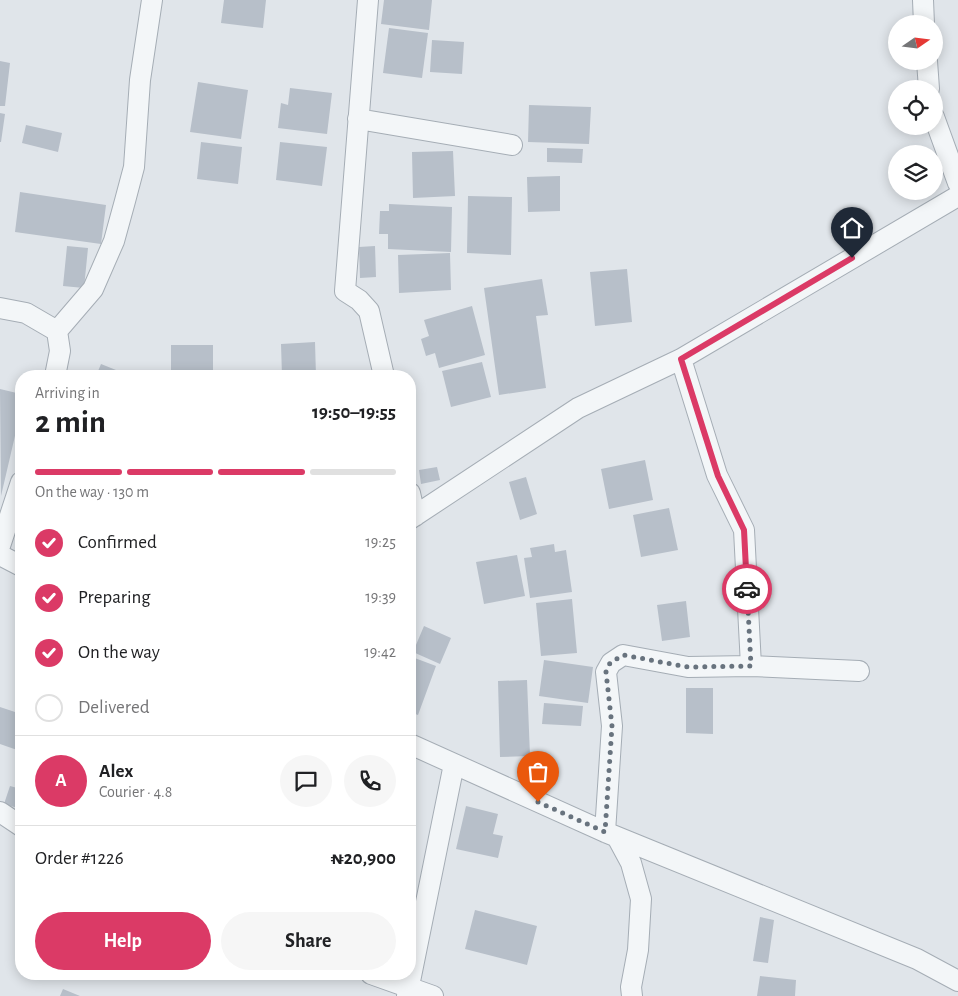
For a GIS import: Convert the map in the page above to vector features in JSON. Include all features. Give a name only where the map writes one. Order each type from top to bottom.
[{"type":"street","points":[[57,331],[94,289],[116,233],[134,168],[140,80],[152,0]]},
{"type":"street","points":[[368,0],[345,291],[359,300],[369,311],[383,370]]},
{"type":"street","points":[[922,0],[923,15]]},
{"type":"street","points":[[358,119],[512,145]]},
{"type":"street","points":[[941,135],[958,183]]},
{"type":"street","points":[[416,514],[578,408],[681,359],[958,196]]},
{"type":"street","points":[[0,308],[26,313],[57,331]]},
{"type":"street","points":[[56,370],[60,350],[57,331]]},
{"type":"street","points":[[681,359],[718,476],[744,530],[751,666]]},
{"type":"street","points":[[0,546],[15,500]]},
{"type":"street","points":[[0,555],[15,563]]},
{"type":"street","points":[[632,996],[631,987],[638,950],[641,899],[631,863],[611,835],[612,726],[606,672],[610,663],[623,655],[688,667],[751,666],[859,671]]},
{"type":"street","points":[[416,747],[611,835],[956,973]]},
{"type":"street","points":[[416,948],[454,764]]},
{"type":"street","points":[[0,812],[15,822]]},
{"type":"street","points":[[383,980],[407,992],[432,996]]},
{"type":"building","points":[[224,0],[266,0],[263,28],[221,23]]},
{"type":"building","points":[[384,0],[432,0],[429,30],[381,24]]},
{"type":"building","points":[[389,28],[428,33],[422,78],[383,73]]},
{"type":"building","points":[[432,40],[464,42],[462,74],[430,72]]},
{"type":"building","points":[[0,61],[10,63],[5,106],[0,106]]},
{"type":"building","points":[[198,82],[248,90],[241,139],[190,132]]},
{"type":"building","points":[[290,88],[332,93],[327,134],[278,128],[281,103],[288,105]]},
{"type":"building","points":[[529,105],[591,107],[589,144],[528,142]]},
{"type":"building","points":[[0,113],[5,114],[1,142],[0,142]]},
{"type":"building","points":[[26,125],[62,133],[58,152],[22,143]]},
{"type":"building","points":[[201,142],[242,147],[238,184],[197,179]]},
{"type":"building","points":[[280,142],[327,147],[322,186],[276,180]]},
{"type":"building","points":[[547,148],[583,149],[582,163],[547,162]]},
{"type":"building","points":[[453,151],[455,196],[413,198],[412,152]]},
{"type":"building","points":[[560,176],[560,211],[528,212],[527,177]]},
{"type":"building","points":[[20,192],[106,205],[101,244],[15,232]]},
{"type":"building","points":[[468,196],[512,197],[511,255],[467,253]]},
{"type":"building","points":[[389,204],[452,207],[451,252],[388,249],[388,234],[379,234],[380,211],[389,211]]},
{"type":"building","points":[[67,246],[88,248],[84,288],[63,286]]},
{"type":"building","points":[[375,246],[376,277],[360,278],[359,247]]},
{"type":"building","points":[[450,253],[451,290],[399,293],[398,255]]},
{"type":"building","points":[[627,269],[632,322],[595,326],[590,272]]},
{"type":"building","points":[[542,279],[548,315],[536,316],[546,388],[499,395],[484,288]]},
{"type":"building","points":[[472,306],[485,355],[439,368],[435,353],[426,356],[421,339],[429,336],[424,320]]},
{"type":"building","points":[[315,342],[316,370],[282,370],[281,344]]},
{"type":"building","points":[[171,345],[213,345],[213,370],[171,370]]},
{"type":"building","points":[[482,362],[491,397],[451,407],[442,371]]},
{"type":"building","points":[[101,364],[116,370],[98,370]]},
{"type":"building","points":[[0,389],[15,393],[15,436],[1,496]]},
{"type":"building","points":[[645,460],[653,500],[609,509],[601,469]]},
{"type":"building","points":[[437,467],[440,480],[421,484],[419,470]]},
{"type":"building","points":[[526,477],[537,514],[520,520],[509,482]]},
{"type":"building","points":[[669,508],[678,550],[641,557],[633,515]]},
{"type":"building","points":[[554,544],[555,552],[566,550],[572,592],[530,598],[524,558],[532,557],[530,548]]},
{"type":"building","points":[[517,555],[525,596],[484,604],[476,562]]},
{"type":"building","points":[[572,599],[577,653],[541,656],[536,603]]},
{"type":"building","points":[[686,601],[690,637],[662,641],[657,605]]},
{"type":"building","points":[[424,626],[451,638],[440,664],[416,653],[416,645]]},
{"type":"building","points":[[416,658],[436,666],[418,715],[416,714]]},
{"type":"building","points":[[544,660],[593,667],[588,703],[539,696]]},
{"type":"building","points":[[527,680],[530,756],[500,757],[498,681]]},
{"type":"building","points":[[686,688],[713,688],[713,734],[686,733]]},
{"type":"building","points":[[544,703],[583,706],[581,726],[542,724]]},
{"type":"building","points":[[0,707],[15,712],[15,749],[0,744]]},
{"type":"building","points":[[10,786],[15,787],[15,807],[4,804]]},
{"type":"building","points":[[466,806],[498,814],[493,834],[503,836],[498,858],[456,849]]},
{"type":"building","points":[[475,910],[537,926],[527,965],[465,949]]},
{"type":"building","points":[[760,917],[774,920],[768,963],[753,961]]},
{"type":"building","points":[[760,976],[796,980],[795,996],[757,996]]},
{"type":"building","points":[[63,989],[80,996],[60,996]]},
{"type":"way so far","points":[[538,802],[605,832],[612,726],[606,672],[610,663],[623,655],[688,667],[751,666],[747,589]]},
{"type":"route","points":[[747,589],[744,530],[718,476],[681,359],[852,258]]}]
